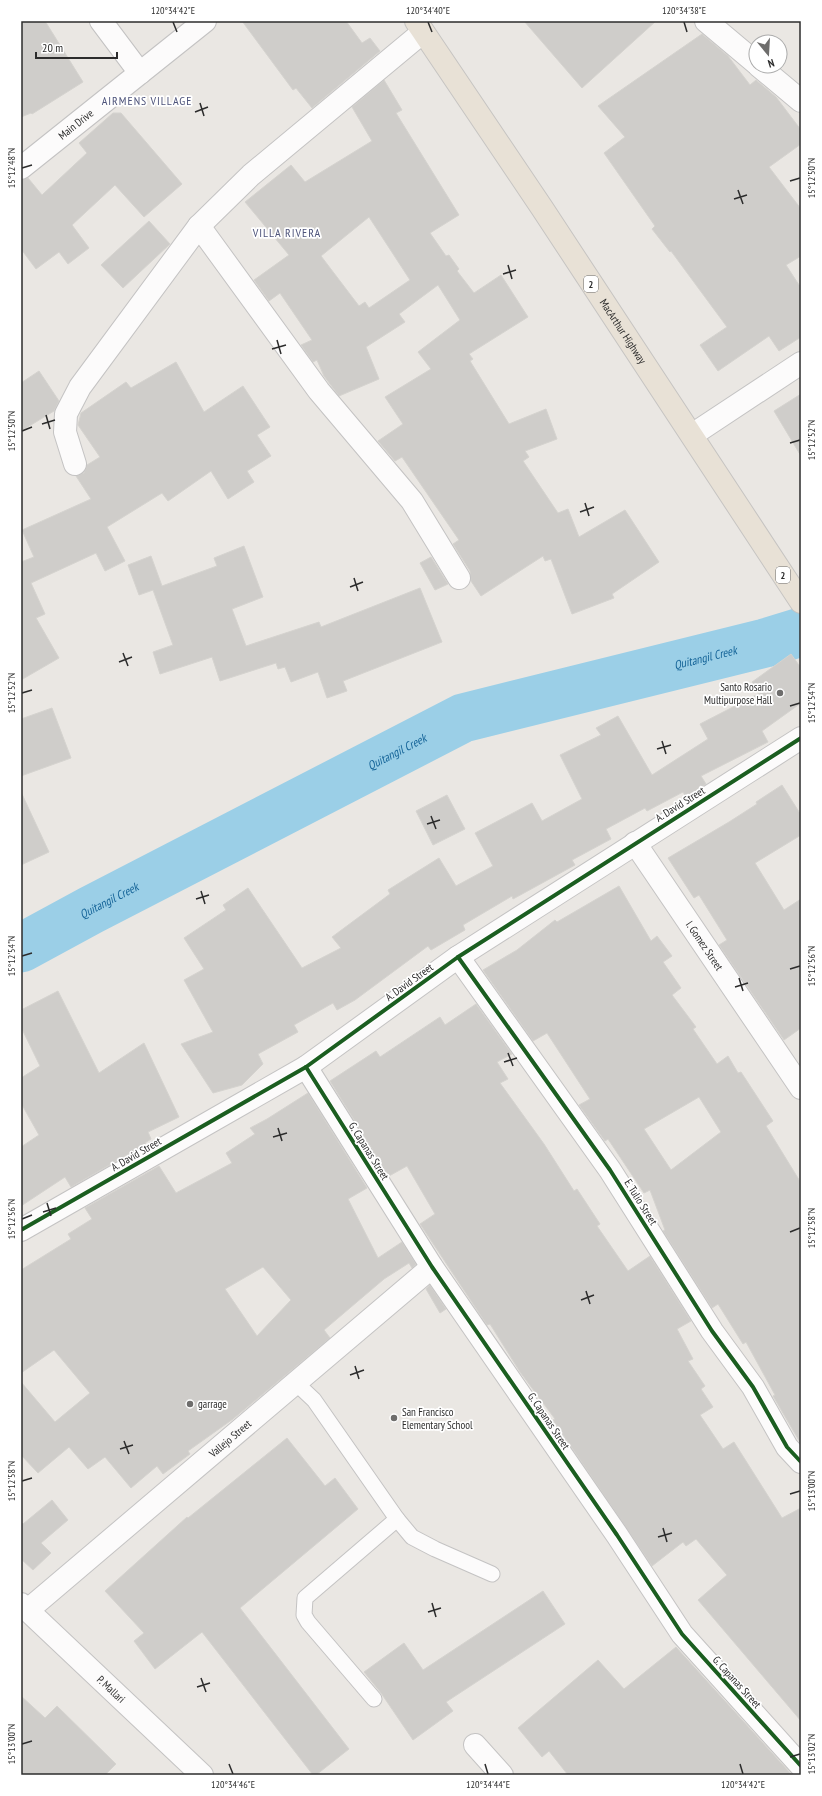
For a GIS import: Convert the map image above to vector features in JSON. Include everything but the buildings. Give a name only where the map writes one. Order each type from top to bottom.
[{"type":"highway","name":"MacArthur Highway","points":[[420,26],[542,208],[801,602]]},
{"type":"street","points":[[101,21],[140,73]]},
{"type":"street","name":"Main Drive","points":[[21,168],[205,21]]},
{"type":"street","points":[[706,21],[748,56]]},
{"type":"street","points":[[75,464],[65,432],[66,414],[80,387],[199,226],[251,175],[420,26]]},
{"type":"street","points":[[769,74],[801,101]]},
{"type":"street","points":[[199,226],[319,391],[412,501],[459,578]]},
{"type":"street","points":[[692,436],[801,363]]},
{"type":"street","name":"A. David Street","points":[[21,1230],[306,1067],[458,957],[801,738]]},
{"type":"street","name":"I. Gomez Street","points":[[636,843],[801,1088]]},
{"type":"street","name":"E. Tulio Street","points":[[458,957],[610,1170],[712,1331],[752,1387],[787,1447],[801,1462]]},
{"type":"street","name":"G. Capanas Street","points":[[306,1067],[432,1267],[617,1535],[682,1634],[801,1766]]},
{"type":"street","name":"Vallejo Street","points":[[24,1607],[296,1383],[432,1267]]},
{"type":"street","name":"P. Mallari","points":[[24,1607],[202,1775]]},
{"type":"street","points":[[475,1745],[502,1775]]},
{"type":"lane","points":[[296,1383],[314,1400],[397,1519],[412,1537],[435,1549],[492,1574]]},
{"type":"lane","points":[[374,1699],[308,1622],[304,1616],[305,1598],[397,1519]]},
{"type":"waterway","name":"Quitangil Creek","points":[[21,948],[91,910],[463,718],[765,643],[801,632]]},
{"type":"cycle path","points":[[21,1230],[306,1067],[458,957],[801,738]]},
{"type":"cycle path","points":[[458,957],[610,1170],[712,1331],[753,1387],[787,1447],[801,1462]]},
{"type":"cycle path","points":[[306,1067],[432,1267],[617,1535],[682,1634],[801,1766]]},
{"type":"place","name":"Santo Rosario Multipurpose Hall","points":[[780,693]]},
{"type":"place","name":"garrage","points":[[190,1404]]},
{"type":"place","name":"San Francisco Elementary School","points":[[394,1418]]},
{"type":"district","name":"AIRMENS VILLAGE","points":[[147,101]]},
{"type":"district","name":"VILLA RIVERA","points":[[287,233]]}]
